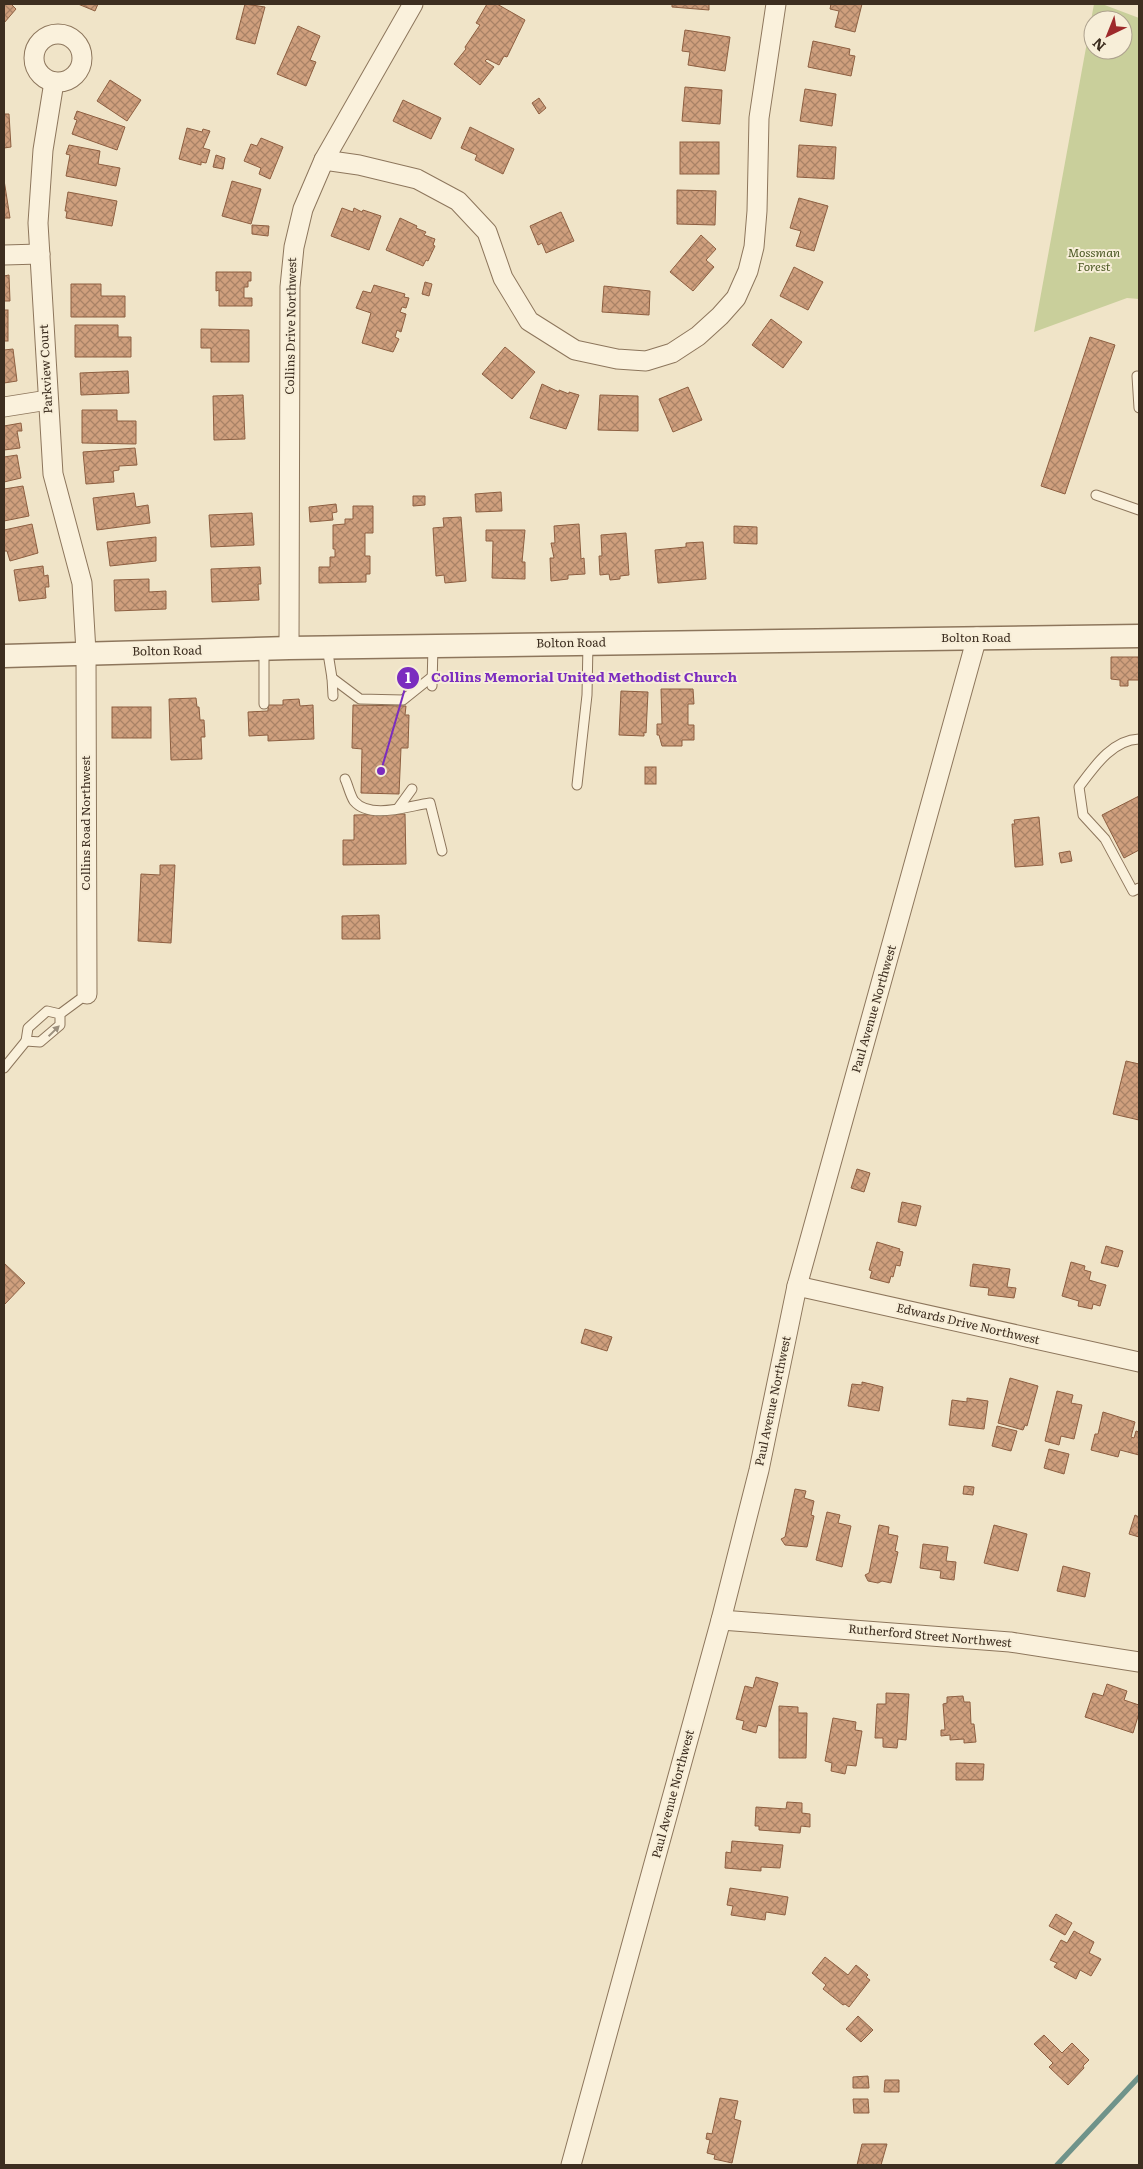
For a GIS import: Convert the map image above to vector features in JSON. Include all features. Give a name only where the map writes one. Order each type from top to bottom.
[{"type":"street","name":"Collins Drive Northwest","points":[[288,648],[290,287],[294,248],[303,209],[324,160],[413,4]]},
{"type":"street","points":[[324,160],[359,165],[417,179],[458,202],[487,232],[503,278],[529,321],[575,350],[617,359],[646,361],[672,353],[698,336],[720,316],[736,298],[748,271],[754,247],[758,211],[759,118],[776,4]]},
{"type":"street","name":"Parkview Court","points":[[54,82],[43,150],[38,223],[53,474],[82,583],[86,652]]},
{"type":"street","points":[[4,255],[40,254]]},
{"type":"street","points":[[4,407],[48,400]]},
{"type":"street","name":"Bolton Road","points":[[4,656],[86,652],[433,645],[1139,636]]},
{"type":"street","name":"Paul Avenue Northwest","points":[[570,2165],[721,1620],[759,1470],[797,1286],[977,638]]},
{"type":"street","name":"Collins Road Northwest","points":[[86,652],[87,994]]},
{"type":"street","name":"Edwards Drive Northwest","points":[[797,1286],[1139,1362]]},
{"type":"street","name":"Rutherford Street Northwest","points":[[721,1620],[1010,1642],[1138,1661]]},
{"type":"lane","points":[[1137,376],[1139,408]]},
{"type":"lane","points":[[1096,495],[1139,510]]},
{"type":"lane","points":[[577,785],[587,695],[588,643]]},
{"type":"lane","points":[[332,678],[360,699],[403,700],[433,681],[433,645]]},
{"type":"lane","points":[[327,647],[333,696]]},
{"type":"lane","points":[[264,648],[264,704]]},
{"type":"lane","points":[[1139,739],[1129,740],[1101,758],[1079,787],[1083,815],[1106,839],[1132,891],[1139,888]]},
{"type":"lane","points":[[345,779],[354,801],[370,811],[383,812],[399,807],[430,803],[442,851]]},
{"type":"lane","points":[[399,807],[412,789]]},
{"type":"lane","points":[[4,1068],[26,1041],[28,1028],[47,1011],[60,1014],[87,994]]},
{"type":"lane","points":[[26,1041],[40,1042],[52,1034],[60,1025],[60,1014]]},
{"type":"green space","name":"Mossman Forest","points":[[1094,4],[1102,4],[1118,10],[1093,10]]},
{"type":"green space","name":"Mossman Forest","points":[[1133,16],[1139,18],[1139,299],[1127,298],[1034,332],[1084,60],[1133,60]]},
{"type":"building","points":[[4,4],[11,4],[16,9],[4,23]]},
{"type":"building","points":[[78,4],[98,4],[95,11]]},
{"type":"building","points":[[245,4],[265,7],[255,44],[236,39]]},
{"type":"building","points":[[487,4],[497,4],[525,20],[507,57],[504,56],[499,65],[487,59],[485,61],[494,67],[480,85],[454,64],[466,49],[465,47],[480,25],[476,23]]},
{"type":"building","points":[[672,4],[709,4],[709,10],[672,7]]},
{"type":"building","points":[[831,4],[862,4],[855,32],[835,27],[839,11],[830,9]]},
{"type":"building","points":[[298,26],[320,36],[310,60],[316,62],[306,86],[277,74]]},
{"type":"building","points":[[685,30],[730,37],[725,71],[688,65],[690,52],[682,51]]},
{"type":"building","points":[[813,41],[850,49],[849,55],[855,56],[851,76],[808,67]]},
{"type":"building","points":[[110,80],[141,100],[127,121],[97,101]]},
{"type":"building","points":[[685,87],[722,90],[720,124],[682,121]]},
{"type":"building","points":[[805,89],[836,94],[832,126],[800,121]]},
{"type":"building","points":[[539,98],[546,108],[539,114],[532,103]]},
{"type":"building","points":[[403,100],[441,118],[431,139],[393,121]]},
{"type":"building","points":[[77,111],[125,127],[117,150],[72,134],[77,120],[74,119]]},
{"type":"building","points":[[4,114],[9,114],[11,147],[4,148]]},
{"type":"building","points":[[470,127],[514,149],[503,174],[475,160],[477,155],[461,148]]},
{"type":"building","points":[[187,128],[202,132],[203,129],[210,131],[203,148],[210,150],[206,163],[201,162],[201,165],[179,159]]},
{"type":"building","points":[[261,138],[283,147],[270,179],[259,174],[261,168],[244,161],[251,144],[257,146]]},
{"type":"building","points":[[680,142],[719,142],[719,174],[680,174]]},
{"type":"building","points":[[69,145],[100,151],[98,164],[120,168],[116,186],[66,176],[70,155],[66,154]]},
{"type":"building","points":[[799,145],[836,147],[834,179],[797,177]]},
{"type":"building","points":[[216,155],[225,158],[223,169],[213,167]]},
{"type":"building","points":[[4,180],[10,218],[4,218]]},
{"type":"building","points":[[232,181],[261,189],[251,224],[222,216]]},
{"type":"building","points":[[677,190],[716,191],[715,225],[677,224]]},
{"type":"building","points":[[68,192],[117,201],[112,226],[66,218],[67,211],[65,211]]},
{"type":"building","points":[[799,198],[828,206],[814,251],[796,246],[801,231],[790,228]]},
{"type":"building","points":[[342,208],[353,212],[354,208],[362,212],[363,210],[381,216],[369,250],[331,236]]},
{"type":"building","points":[[561,212],[574,241],[546,253],[542,243],[538,245],[530,226]]},
{"type":"building","points":[[400,218],[426,232],[424,235],[435,239],[433,245],[435,246],[428,261],[426,260],[423,266],[386,250]]},
{"type":"building","points":[[252,225],[269,226],[268,236],[252,234]]},
{"type":"building","points":[[701,235],[716,249],[706,260],[714,267],[693,291],[670,272]]},
{"type":"building","points":[[794,267],[823,282],[808,310],[780,296]]},
{"type":"building","points":[[216,272],[251,272],[251,281],[248,281],[248,287],[244,287],[244,298],[252,298],[252,306],[219,306],[219,290],[216,291]]},
{"type":"building","points":[[9,275],[10,301],[4,301],[4,276]]},
{"type":"building","points":[[425,282],[432,284],[429,296],[422,294]]},
{"type":"building","points":[[71,284],[101,284],[101,296],[125,296],[125,317],[71,317]]},
{"type":"building","points":[[374,285],[405,294],[404,297],[409,298],[406,308],[402,307],[400,312],[406,314],[401,332],[397,330],[395,337],[399,339],[393,352],[362,343],[371,313],[356,308],[363,291],[371,293]]},
{"type":"building","points":[[604,286],[650,291],[649,315],[602,312]]},
{"type":"building","points":[[4,310],[8,310],[8,341],[4,341]]},
{"type":"building","points":[[771,319],[802,342],[783,368],[752,345]]},
{"type":"building","points":[[75,325],[118,325],[118,337],[131,337],[131,357],[75,357]]},
{"type":"building","points":[[201,329],[249,330],[249,362],[211,362],[211,348],[201,348]]},
{"type":"building","points":[[1090,337],[1115,345],[1065,494],[1041,486]]},
{"type":"building","points":[[505,347],[535,372],[512,399],[482,374]]},
{"type":"building","points":[[13,349],[17,381],[4,383],[4,350]]},
{"type":"building","points":[[128,371],[129,393],[81,395],[80,373]]},
{"type":"building","points":[[542,384],[559,392],[559,390],[579,395],[566,429],[530,418]]},
{"type":"building","points":[[688,387],[702,420],[673,432],[659,399]]},
{"type":"building","points":[[243,395],[245,439],[214,440],[213,396]]},
{"type":"building","points":[[600,395],[638,396],[638,431],[598,430]]},
{"type":"building","points":[[82,410],[117,410],[117,421],[136,421],[136,444],[82,443]]},
{"type":"building","points":[[21,423],[22,431],[17,431],[20,448],[4,450],[4,426]]},
{"type":"building","points":[[135,448],[137,465],[119,466],[119,470],[113,471],[114,482],[86,484],[83,452]]},
{"type":"building","points":[[17,455],[21,478],[4,482],[4,457]]},
{"type":"building","points":[[23,486],[29,516],[4,521],[4,489]]},
{"type":"building","points":[[501,492],[502,511],[476,512],[475,494]]},
{"type":"building","points":[[134,493],[136,507],[148,505],[150,523],[97,530],[93,498]]},
{"type":"building","points":[[413,496],[425,496],[425,505],[413,506]]},
{"type":"building","points":[[336,504],[337,512],[332,513],[333,520],[310,522],[309,507]]},
{"type":"building","points":[[353,506],[373,506],[373,533],[365,533],[365,556],[370,556],[370,574],[366,574],[366,582],[319,583],[319,567],[330,567],[330,557],[335,557],[333,525],[345,524],[345,519],[353,519]]},
{"type":"building","points":[[252,513],[254,545],[211,547],[209,515]]},
{"type":"building","points":[[461,517],[466,581],[445,583],[444,575],[436,576],[433,528],[444,527],[443,518]]},
{"type":"building","points":[[32,524],[38,553],[10,561],[7,551],[4,551],[4,530]]},
{"type":"building","points":[[579,524],[581,559],[584,558],[585,574],[568,575],[568,579],[551,581],[550,558],[554,558],[551,543],[555,543],[554,526]]},
{"type":"building","points":[[734,526],[757,527],[757,544],[734,543]]},
{"type":"building","points":[[486,530],[525,530],[522,562],[525,562],[525,579],[492,578],[493,541],[486,541]]},
{"type":"building","points":[[626,533],[629,575],[620,576],[620,579],[610,580],[609,574],[600,575],[599,556],[602,556],[601,535]]},
{"type":"building","points":[[156,537],[156,561],[110,566],[107,542]]},
{"type":"building","points":[[703,542],[706,579],[658,583],[655,550],[686,547],[686,543]]},
{"type":"building","points":[[43,566],[44,576],[48,575],[49,587],[45,587],[46,598],[19,601],[14,570]]},
{"type":"building","points":[[260,567],[261,584],[258,584],[259,600],[212,602],[211,569]]},
{"type":"building","points":[[149,579],[149,592],[166,591],[166,609],[115,611],[114,580]]},
{"type":"building","points":[[1111,657],[1139,657],[1139,680],[1128,680],[1128,686],[1120,686],[1120,680],[1111,679]]},
{"type":"building","points":[[661,689],[693,689],[694,704],[688,704],[688,725],[694,725],[694,740],[682,740],[682,746],[662,746],[659,735],[657,735],[657,724],[662,724]]},
{"type":"building","points":[[621,691],[648,692],[646,733],[644,732],[644,736],[619,735]]},
{"type":"building","points":[[196,698],[200,720],[204,720],[205,737],[201,737],[202,759],[171,760],[169,699]]},
{"type":"building","points":[[299,699],[300,706],[313,705],[314,739],[268,741],[268,735],[249,736],[248,712],[268,711],[268,705],[283,705],[283,700]]},
{"type":"building","points":[[353,705],[406,706],[405,715],[409,715],[408,748],[401,748],[399,794],[361,793],[362,749],[352,748]]},
{"type":"building","points":[[112,707],[151,707],[151,738],[112,738]]},
{"type":"building","points":[[645,767],[656,767],[656,784],[645,784]]},
{"type":"building","points":[[1139,796],[1139,850],[1124,858],[1102,815]]},
{"type":"building","points":[[405,814],[406,864],[343,865],[343,840],[354,840],[354,815]]},
{"type":"building","points":[[1039,817],[1043,865],[1015,867],[1012,824],[1015,824],[1014,820]]},
{"type":"building","points":[[1070,851],[1072,861],[1061,863],[1059,853]]},
{"type":"building","points":[[160,865],[175,865],[171,943],[138,941],[141,874],[160,875]]},
{"type":"building","points":[[379,915],[380,939],[342,939],[342,916]]},
{"type":"building","points":[[1126,1061],[1139,1064],[1139,1120],[1113,1114]]},
{"type":"building","points":[[857,1169],[870,1173],[864,1192],[851,1188]]},
{"type":"building","points":[[902,1202],[921,1206],[916,1226],[898,1222]]},
{"type":"building","points":[[877,1242],[900,1249],[899,1251],[903,1252],[900,1266],[896,1265],[893,1277],[891,1276],[889,1283],[870,1278],[872,1271],[869,1270]]},
{"type":"building","points":[[1106,1246],[1123,1251],[1118,1267],[1101,1263]]},
{"type":"building","points":[[1071,1262],[1085,1266],[1084,1270],[1091,1272],[1089,1280],[1106,1285],[1100,1306],[1093,1304],[1092,1309],[1078,1306],[1079,1301],[1062,1296]]},
{"type":"building","points":[[4,1263],[25,1283],[4,1305]]},
{"type":"building","points":[[973,1264],[1010,1269],[1007,1287],[1016,1288],[1014,1298],[988,1295],[989,1288],[970,1286]]},
{"type":"building","points":[[585,1329],[612,1337],[607,1351],[581,1343]]},
{"type":"building","points":[[1010,1378],[1038,1386],[1027,1426],[1025,1425],[1023,1430],[998,1423]]},
{"type":"building","points":[[862,1382],[883,1387],[879,1411],[848,1406],[852,1384],[862,1385]]},
{"type":"building","points":[[1057,1391],[1073,1395],[1071,1403],[1082,1405],[1074,1439],[1061,1436],[1059,1445],[1045,1441]]},
{"type":"building","points":[[967,1398],[988,1401],[984,1429],[949,1425],[952,1400],[967,1402]]},
{"type":"building","points":[[1103,1412],[1135,1422],[1131,1437],[1134,1438],[1136,1431],[1139,1432],[1139,1455],[1120,1450],[1118,1457],[1091,1450],[1095,1434],[1098,1434]]},
{"type":"building","points":[[997,1426],[1017,1431],[1011,1451],[992,1446]]},
{"type":"building","points":[[1049,1449],[1069,1454],[1064,1474],[1044,1468]]},
{"type":"building","points":[[964,1486],[974,1487],[973,1495],[963,1494]]},
{"type":"building","points":[[795,1489],[806,1491],[804,1498],[814,1501],[811,1515],[814,1516],[807,1547],[785,1545],[781,1539],[785,1537]]},
{"type":"building","points":[[827,1512],[840,1515],[838,1523],[851,1526],[842,1567],[816,1560]]},
{"type":"building","points":[[1135,1515],[1139,1517],[1139,1537],[1129,1534]]},
{"type":"building","points":[[879,1525],[889,1527],[888,1534],[898,1536],[895,1551],[898,1552],[891,1583],[868,1581],[865,1575],[869,1573]]},
{"type":"building","points":[[994,1525],[1027,1534],[1018,1571],[984,1563]]},
{"type":"building","points":[[923,1544],[948,1547],[946,1561],[956,1562],[954,1580],[940,1578],[941,1571],[920,1568]]},
{"type":"building","points":[[1063,1566],[1090,1573],[1085,1597],[1057,1591]]},
{"type":"building","points":[[756,1677],[778,1683],[766,1727],[758,1725],[756,1733],[742,1729],[744,1721],[736,1719],[745,1686],[753,1688]]},
{"type":"building","points":[[1107,1684],[1127,1691],[1124,1700],[1139,1705],[1139,1713],[1133,1733],[1085,1717],[1093,1693],[1103,1696]]},
{"type":"building","points":[[886,1693],[909,1694],[906,1740],[898,1739],[897,1748],[883,1747],[883,1738],[875,1738],[877,1704],[886,1704]]},
{"type":"building","points":[[963,1696],[964,1702],[970,1702],[971,1724],[974,1724],[976,1742],[964,1743],[964,1739],[950,1740],[950,1735],[941,1736],[941,1730],[945,1730],[943,1704],[947,1703],[947,1697]]},
{"type":"building","points":[[779,1706],[798,1707],[798,1713],[807,1713],[806,1758],[779,1758]]},
{"type":"building","points":[[833,1718],[856,1722],[855,1730],[862,1731],[856,1766],[847,1765],[845,1774],[831,1771],[832,1763],[825,1761]]},
{"type":"building","points":[[956,1763],[984,1764],[983,1780],[956,1780]]},
{"type":"building","points":[[787,1802],[802,1803],[802,1813],[810,1814],[810,1827],[801,1826],[800,1833],[759,1830],[759,1826],[755,1826],[756,1807],[786,1809]]},
{"type":"building","points":[[732,1841],[783,1845],[780,1868],[761,1867],[761,1871],[725,1868],[726,1852],[731,1853]]},
{"type":"building","points":[[730,1888],[788,1897],[785,1915],[766,1912],[765,1920],[731,1915],[733,1906],[727,1905]]},
{"type":"building","points":[[1056,1914],[1072,1923],[1065,1935],[1049,1926]]},
{"type":"building","points":[[1074,1931],[1094,1942],[1089,1953],[1101,1959],[1091,1976],[1080,1970],[1076,1979],[1054,1967],[1057,1963],[1050,1960],[1061,1940],[1067,1943]]},
{"type":"building","points":[[825,1957],[848,1975],[856,1965],[868,1975],[866,1977],[870,1980],[849,2007],[845,2004],[843,2005],[823,1989],[826,1985],[812,1973]]},
{"type":"building","points":[[858,2016],[873,2030],[861,2042],[846,2029]]},
{"type":"building","points":[[1044,2035],[1062,2053],[1072,2043],[1089,2060],[1068,2085],[1049,2067],[1053,2063],[1034,2044]]},
{"type":"building","points":[[868,2076],[869,2088],[853,2088],[853,2077]]},
{"type":"building","points":[[885,2080],[899,2080],[899,2092],[884,2092]]},
{"type":"building","points":[[720,2098],[738,2101],[734,2119],[741,2121],[732,2163],[714,2159],[715,2155],[707,2153],[710,2140],[706,2139],[707,2133],[712,2134]]},
{"type":"building","points":[[853,2099],[868,2099],[869,2113],[854,2113]]},
{"type":"building","points":[[862,2144],[887,2144],[881,2165],[857,2165]]},
{"type":"waterway","points":[[1057,2165],[1139,2077]]},
{"type":"place","name":"Collins Memorial United Methodist Church","points":[[381,771]]}]
